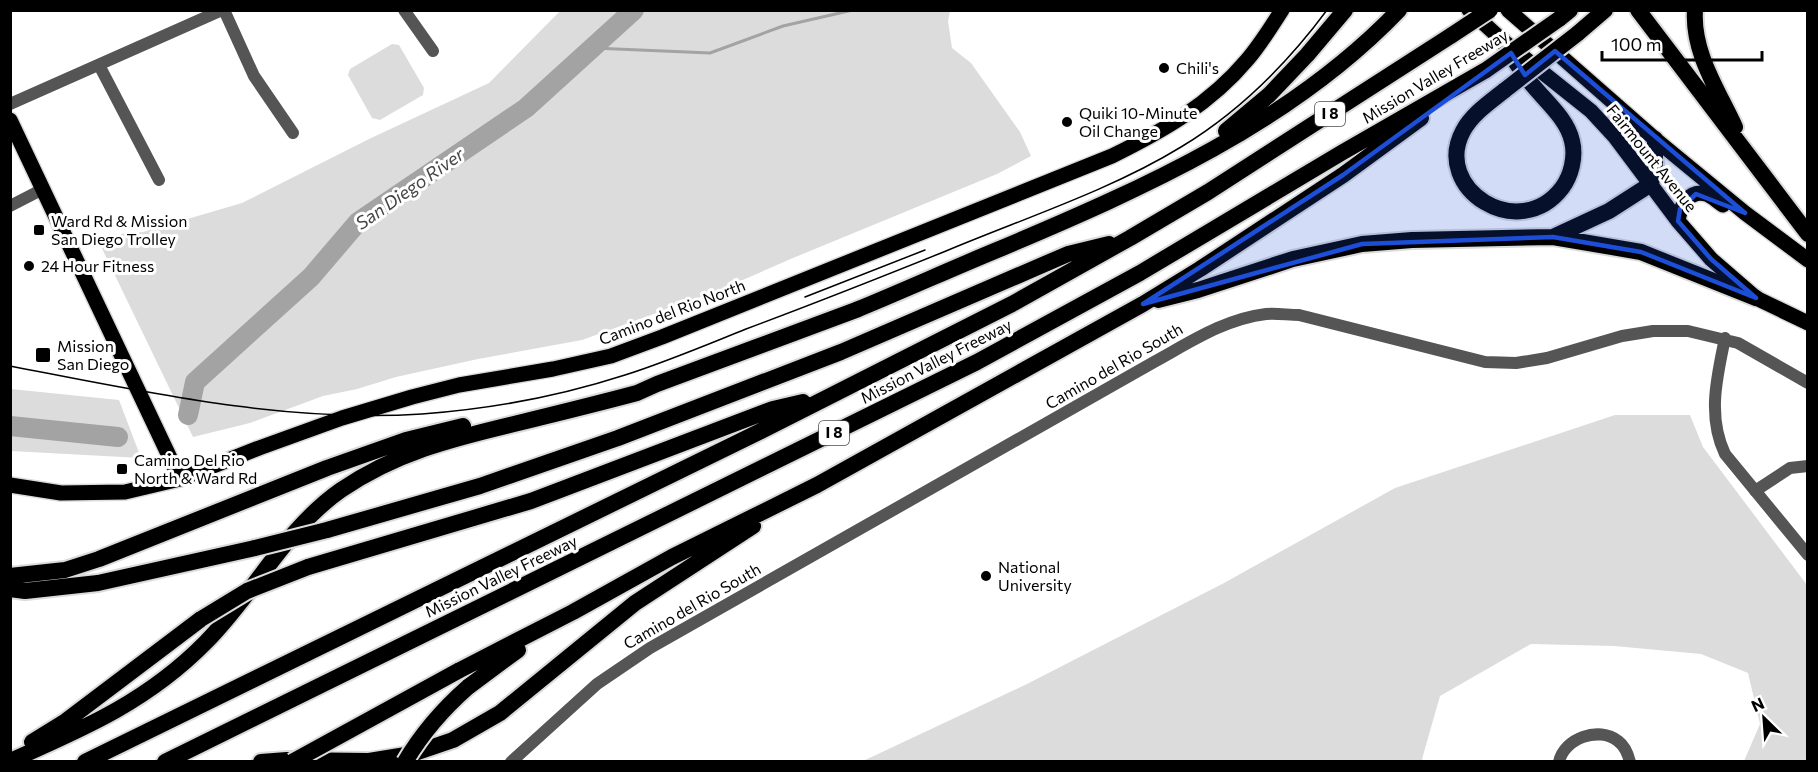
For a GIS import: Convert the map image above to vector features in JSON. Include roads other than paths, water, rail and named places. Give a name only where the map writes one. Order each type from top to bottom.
[{"type":"highway","points":[[1192,159],[1269,95],[1345,10]]},
{"type":"highway","points":[[10,761],[108,716],[140,697],[176,671],[235,609],[264,569],[308,518],[340,491],[375,469],[408,453],[472,434],[637,393],[857,309],[1124,195],[1275,112],[1332,73],[1374,36],[1399,10]]},
{"type":"highway","name":"Mission Valley Freeway","points":[[85,762],[1012,304],[1208,192],[1490,10]]},
{"type":"highway","points":[[1502,40],[1528,81],[1568,129],[1573,141],[1572,168],[1566,182],[1556,195],[1544,205],[1515,212],[1500,211],[1470,190],[1459,168],[1458,144],[1463,132],[1473,116],[1505,90],[1577,34],[1605,10]]},
{"type":"highway","points":[[1638,10],[1808,234]]},
{"type":"highway","points":[[1695,10],[1694,28],[1702,58],[1750,160]]},
{"type":"highway","name":"Mission Valley Freeway","points":[[165,762],[977,362],[1140,273],[1486,70],[1564,15]]},
{"type":"highway","points":[[292,762],[672,557],[817,485],[1143,304],[1209,264],[1343,175],[1486,70]]},
{"type":"highway","points":[[1553,237],[1609,211],[1651,184],[1655,164],[1655,139]]},
{"type":"highway","points":[[1143,304],[1198,290],[1293,260],[1362,244],[1412,240],[1553,237],[1641,252],[1755,298]]},
{"type":"highway","points":[[10,589],[25,591],[98,583],[327,530],[480,486],[618,438],[841,352],[1068,254],[1130,238]]},
{"type":"highway","points":[[10,576],[65,570],[99,559],[327,468],[406,440],[641,385],[657,384]]},
{"type":"highway","points":[[10,755],[66,721],[201,619],[247,591],[308,567],[531,501],[773,410],[833,394]]},
{"type":"highway","points":[[261,762],[369,761],[412,754],[453,740],[500,713],[591,638],[660,586],[817,485]]},
{"type":"highway","points":[[405,762],[425,731],[468,687],[497,664],[573,612]]},
{"type":"main road","name":"Camino del Rio North","points":[[10,485],[61,493],[125,492],[180,479],[311,429],[412,397],[459,385],[553,369],[611,356],[673,333],[1112,156],[1155,135],[1208,100],[1249,59],[1282,10]]},
{"type":"main road","name":"Fairmount Avenue","points":[[1470,10],[1502,40],[1591,111],[1615,136],[1678,221],[1711,259],[1755,298],[1808,323]]},
{"type":"main road","name":"Fairmount Avenue","points":[[1508,10],[1655,139],[1745,213],[1808,260]]},
{"type":"main road","points":[[10,120],[180,479]]},
{"type":"main road","points":[[1678,221],[1680,209],[1696,194],[1706,194],[1734,211],[1745,213]]},
{"type":"street","points":[[10,104],[223,10],[254,76],[292,133]]},
{"type":"street","points":[[404,10],[434,51]]},
{"type":"street","points":[[99,65],[159,180]]},
{"type":"street","points":[[10,206],[43,189]]},
{"type":"street","name":"Camino del Rio South","points":[[511,762],[597,684],[650,648],[1174,351],[1239,319],[1267,314],[1299,315],[1485,362],[1516,363],[1546,358],[1622,336],[1653,331],[1688,331],[1725,338],[1738,343],[1808,383]]},
{"type":"street","points":[[1725,338],[1714,388],[1718,438],[1725,454],[1808,555]]},
{"type":"street","points":[[1755,491],[1790,468],[1808,466]]},
{"type":"street","points":[[1558,762],[1560,754],[1567,746],[1587,736],[1598,734],[1610,736],[1620,742],[1627,751],[1630,762]]},
{"type":"waterway","name":"San Diego River","points":[[188,415],[195,382],[311,277],[358,222],[526,108],[634,10]]},
{"type":"waterway","points":[[593,48],[710,53],[783,26],[853,10]]},
{"type":"waterway","name":"San Diego River","points":[[10,426],[118,437]]},
{"type":"tram line","points":[[10,366],[163,395],[267,410],[318,414],[370,416],[448,412],[499,405],[576,389],[656,365],[871,281],[1096,190],[1154,163],[1202,133],[1242,103],[1279,68],[1327,10]]},
{"type":"tram line","points":[[805,297],[925,250]]},
{"type":"place","name":"Chili's","points":[[1164,68]]},
{"type":"place","name":"Quiki 10-Minute Oil Change","points":[[1067,122]]},
{"type":"place","name":"Ward Rd & Mission San Diego Trolley","points":[[39,230]]},
{"type":"place","name":"24 Hour Fitness","points":[[29,266]]},
{"type":"place","name":"Mission San Diego","points":[[43,355]]},
{"type":"place","name":"Camino Del Rio North & Ward Rd","points":[[122,469]]},
{"type":"place","name":"National University","points":[[986,576]]}]
